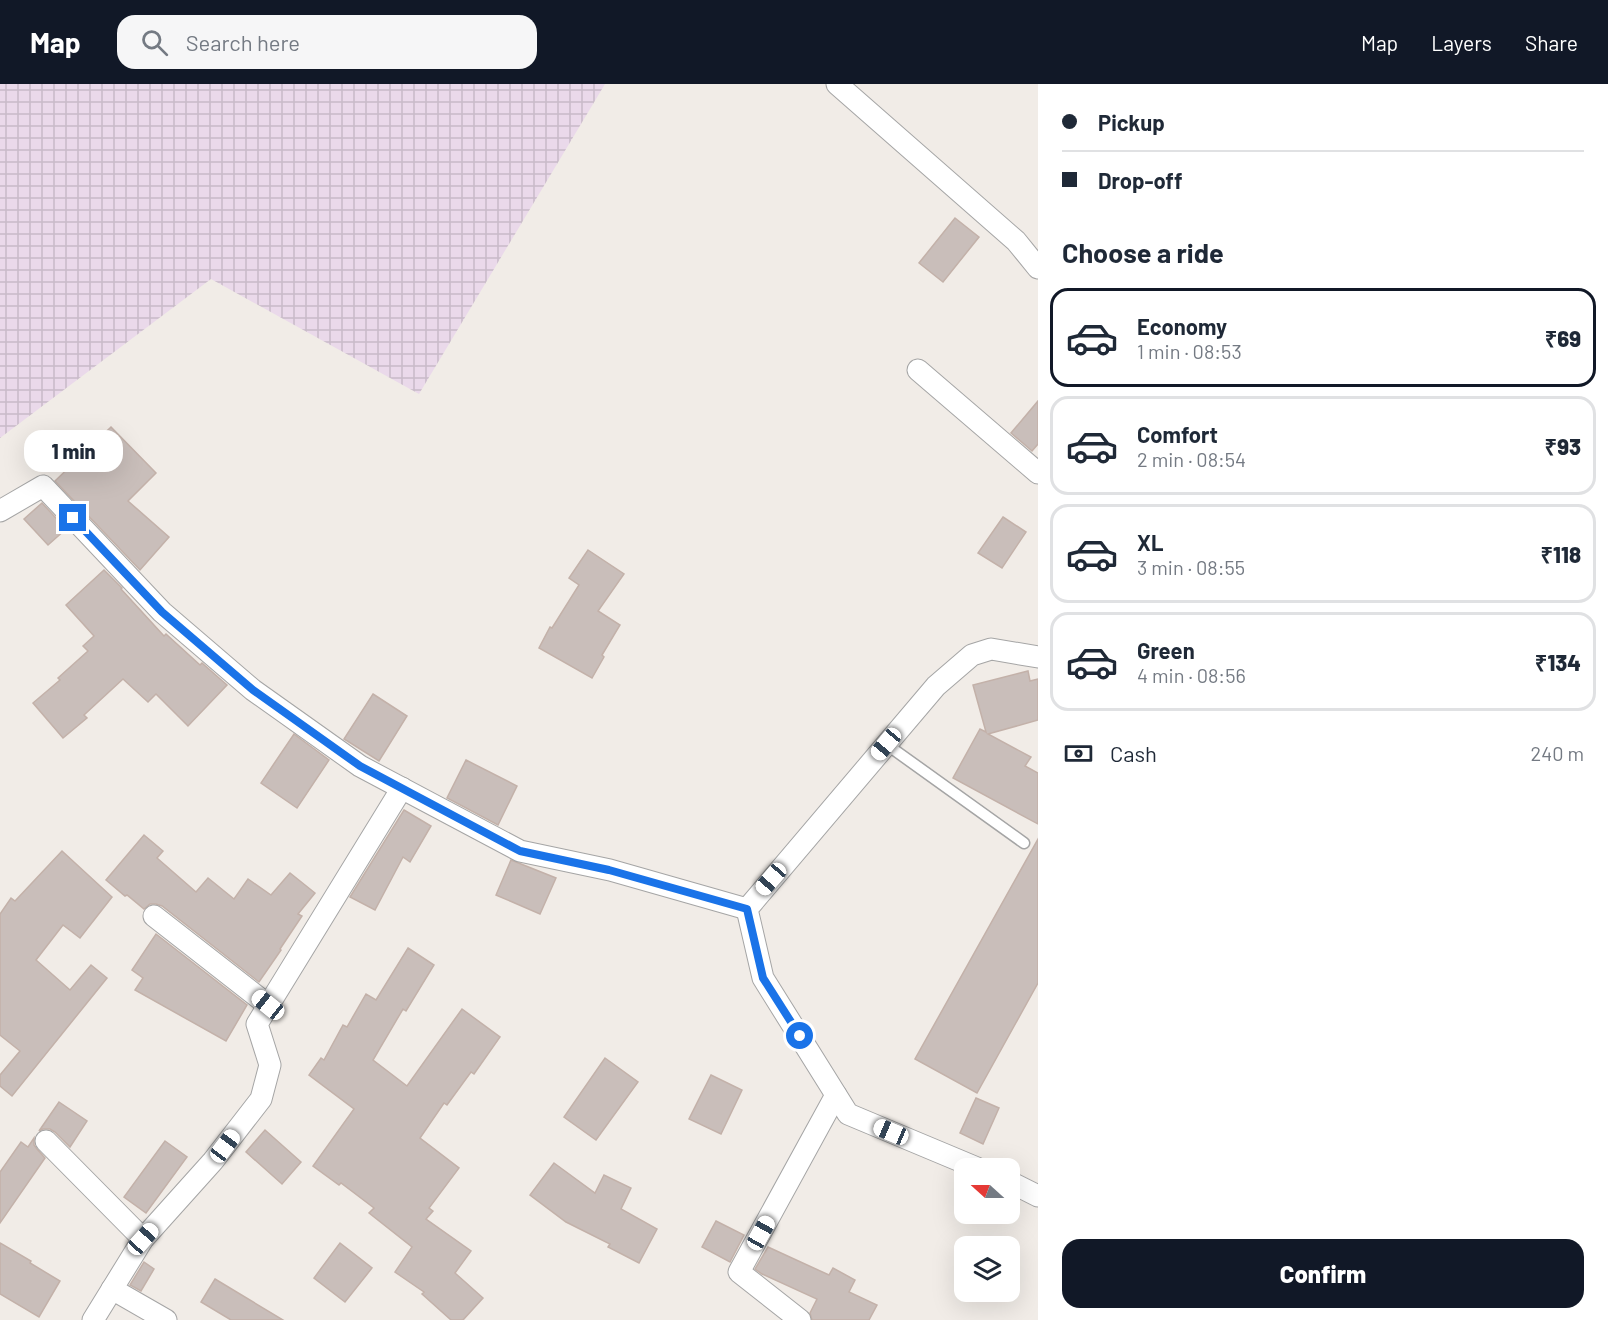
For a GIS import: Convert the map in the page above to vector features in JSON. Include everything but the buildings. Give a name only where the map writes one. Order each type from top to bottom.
[{"type":"street","points":[[837,84],[1016,241],[1038,268]]},
{"type":"street","points":[[918,370],[1038,473]]},
{"type":"street","points":[[0,511],[43,486],[162,612],[253,690],[360,766],[520,851],[609,870],[747,909]]},
{"type":"street","points":[[747,909],[936,686],[972,656],[991,649],[1038,657]]},
{"type":"street","points":[[93,1320],[143,1239],[213,1161],[261,1099],[270,1065],[256,1024],[402,788]]},
{"type":"street","points":[[747,909],[763,978],[848,1114],[954,1158]]},
{"type":"street","points":[[154,916],[268,1005]]},
{"type":"street","points":[[800,1320],[739,1272],[836,1095]]},
{"type":"street","points":[[45,1141],[143,1239]]},
{"type":"street","points":[[1020,1187],[1038,1196]]},
{"type":"street","points":[[112,1289],[166,1320]]},
{"type":"lane","points":[[886,744],[1024,843]]},
{"type":"shaded area","points":[[0,84],[605,84],[419,394],[211,279],[0,438]]},
{"type":"route","points":[[73,518],[162,612],[253,690],[360,766],[520,851],[609,870],[747,909],[763,978],[800,1036]]}]
